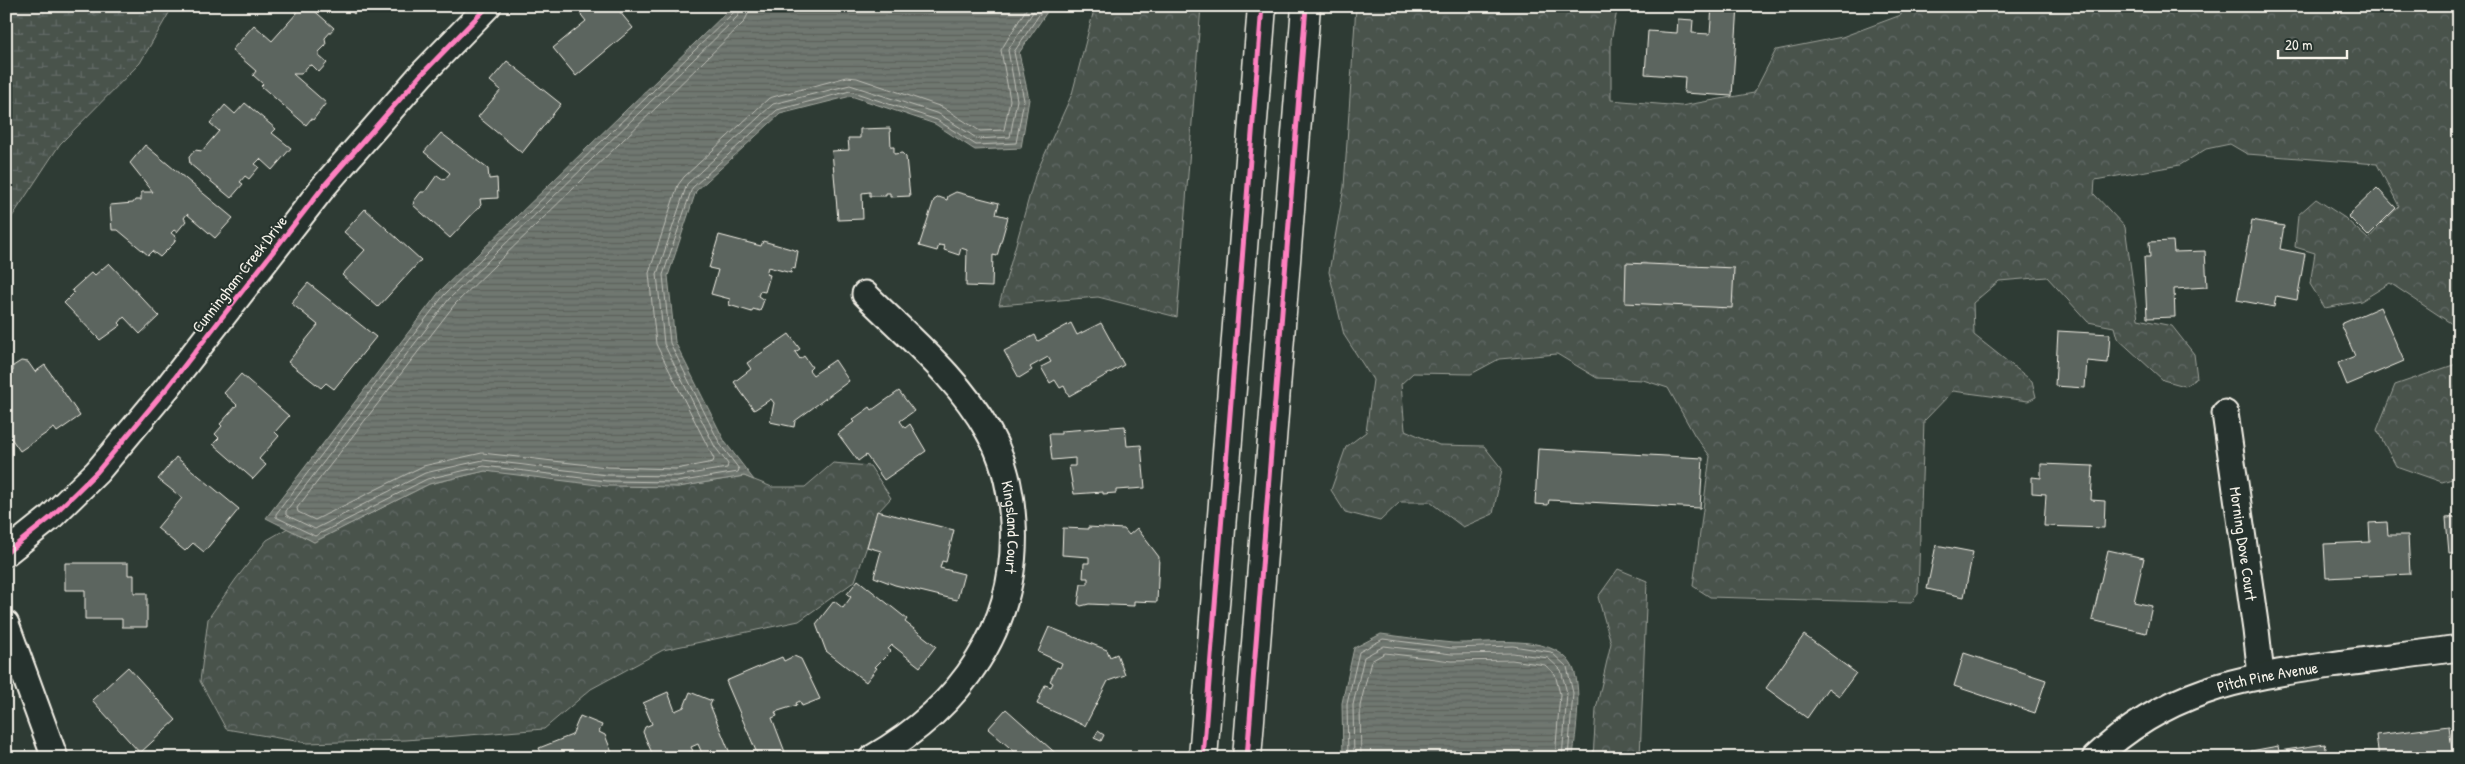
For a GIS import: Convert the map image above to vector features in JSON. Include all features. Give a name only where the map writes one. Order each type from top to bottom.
[{"type":"main road","points":[[1203,758],[1262,6]]},
{"type":"main road","points":[[1247,758],[1306,6]]},
{"type":"main road","points":[[1232,390],[1274,396]]},
{"type":"street","name":"Cunningham Creek Drive","points":[[6,553],[50,518],[97,472],[167,388],[324,186],[421,76],[488,6]]},
{"type":"street","name":"Kingsland Court","points":[[865,294],[966,396],[989,432],[1003,466],[1012,501],[1014,537],[1011,572],[1004,605],[993,635],[972,670],[946,702],[918,728],[872,758]]},
{"type":"street","name":"Morning Dove Court","points":[[2225,413],[2261,675]]},
{"type":"street","points":[[6,624],[55,758]]},
{"type":"street","name":"Pitch Pine Avenue","points":[[2096,758],[2134,726],[2172,703],[2200,691],[2261,675],[2459,648]]},
{"type":"green space","points":[[6,6],[173,6],[140,63],[60,144],[6,226]]},
{"type":"green space","points":[[1095,6],[1201,6],[1177,317],[1098,297],[999,305],[1035,176],[1072,94]]},
{"type":"green space","points":[[1356,6],[1618,6],[1611,40],[1611,100],[1681,106],[1754,93],[1776,50],[1842,37],[1901,15],[1901,6],[2459,6],[2459,338],[2452,324],[2390,283],[2361,301],[2325,308],[2310,284],[2315,253],[2295,247],[2298,215],[2316,199],[2345,218],[2368,239],[2399,206],[2377,164],[2247,154],[2230,144],[2206,149],[2180,165],[2095,180],[2094,194],[2125,227],[2138,319],[2172,326],[2194,354],[2197,378],[2185,386],[2163,380],[2117,338],[2114,327],[2088,322],[2047,277],[1999,281],[1973,303],[1974,335],[2032,381],[2036,397],[2028,401],[1953,391],[1924,421],[1918,594],[1911,603],[1710,597],[1693,586],[1710,456],[1695,436],[1668,388],[1643,380],[1597,378],[1557,354],[1499,359],[1471,374],[1413,373],[1401,384],[1405,430],[1439,445],[1484,446],[1502,469],[1493,514],[1463,527],[1430,502],[1400,502],[1380,521],[1345,512],[1331,490],[1346,447],[1366,432],[1373,380],[1344,335],[1329,272],[1344,187]]},
{"type":"green space","points":[[2459,363],[2459,477],[2442,482],[2396,466],[2377,430],[2395,385]]},
{"type":"green space","points":[[833,463],[870,466],[891,498],[879,511],[855,581],[799,621],[663,650],[591,689],[544,729],[406,740],[307,743],[226,729],[200,681],[208,619],[236,579],[267,540],[288,528],[314,542],[429,484],[485,471],[678,487],[744,476],[772,487],[805,487]]},
{"type":"green space","points":[[1618,569],[1647,581],[1640,758],[1593,758],[1596,709],[1611,643],[1598,597]]},
{"type":"water","points":[[733,6],[1051,6],[1019,53],[1029,99],[1021,148],[975,150],[935,124],[851,96],[780,114],[696,191],[668,276],[675,342],[725,442],[754,480],[744,476],[678,487],[606,486],[485,471],[429,484],[314,542],[266,518],[440,291]]},
{"type":"water","points":[[1381,634],[1453,643],[1516,642],[1549,647],[1561,654],[1571,664],[1577,684],[1578,710],[1573,758],[1343,758],[1342,703],[1354,648]]},
{"type":"building","points":[[295,6],[309,6],[334,28],[325,38],[326,45],[319,52],[319,56],[327,63],[319,72],[312,65],[308,66],[301,74],[293,74],[326,103],[313,120],[311,119],[306,125],[261,86],[263,84],[253,75],[256,71],[232,50],[254,25],[272,41],[297,13],[292,9]]},
{"type":"building","points":[[345,6],[361,6],[354,14]]},
{"type":"building","points":[[574,6],[615,6],[633,28],[576,76],[553,48],[586,21]]},
{"type":"building","points":[[669,6],[682,6],[676,13]]},
{"type":"building","points":[[1712,6],[1738,6],[1732,96],[1684,93],[1685,77],[1645,74],[1648,31],[1677,33],[1678,19],[1693,20],[1692,33],[1710,34]]},
{"type":"building","points":[[507,61],[561,104],[522,153],[478,117],[501,90],[490,81]]},
{"type":"building","points":[[245,103],[276,129],[272,133],[291,148],[272,170],[260,159],[255,164],[259,167],[249,179],[245,176],[240,182],[243,184],[231,198],[190,164],[189,157],[195,150],[202,151],[219,131],[210,123],[225,105],[235,114]]},
{"type":"building","points":[[890,128],[891,147],[894,147],[894,154],[902,153],[906,157],[910,196],[890,197],[890,193],[886,193],[886,196],[870,196],[870,192],[862,193],[863,219],[838,220],[832,151],[849,150],[848,138],[860,138],[860,129]]},
{"type":"building","points":[[441,133],[488,169],[489,179],[497,178],[498,198],[480,199],[481,205],[450,238],[413,205],[421,192],[425,192],[437,175],[444,180],[450,173],[424,152]]},
{"type":"building","points":[[145,145],[233,218],[215,238],[187,214],[184,218],[186,221],[177,232],[174,230],[171,233],[176,237],[174,243],[160,257],[152,251],[148,255],[118,230],[112,230],[110,205],[133,203],[135,200],[141,200],[141,192],[153,192],[130,163]]},
{"type":"building","points":[[2377,188],[2396,208],[2368,236],[2348,216]]},
{"type":"building","points":[[956,192],[999,203],[996,214],[1008,217],[997,256],[993,255],[992,287],[966,286],[967,250],[961,248],[959,255],[944,250],[945,246],[939,245],[937,251],[919,246],[934,200],[939,197],[947,200],[948,196]]},
{"type":"building","points":[[365,209],[421,260],[378,307],[342,275],[365,250],[344,232]]},
{"type":"building","points":[[2252,220],[2284,226],[2280,249],[2305,254],[2297,300],[2276,296],[2274,307],[2237,300]]},
{"type":"building","points":[[719,235],[761,246],[763,241],[798,251],[795,269],[792,268],[791,273],[768,267],[766,274],[770,275],[765,292],[760,291],[758,296],[764,300],[760,311],[753,309],[752,312],[729,305],[730,299],[711,294],[718,270],[709,268]]},
{"type":"building","points":[[2173,241],[2174,252],[2205,251],[2207,287],[2174,289],[2175,317],[2147,318],[2144,257],[2150,257],[2149,242]]},
{"type":"building","points":[[109,263],[159,316],[140,334],[124,317],[119,323],[121,325],[100,340],[64,303],[74,293],[72,290],[92,272],[95,275]]},
{"type":"building","points":[[1626,263],[1734,268],[1732,308],[1625,303]]},
{"type":"building","points":[[308,283],[376,337],[334,389],[326,383],[321,388],[288,362],[318,325],[291,303]]},
{"type":"building","points":[[2380,307],[2404,361],[2347,385],[2338,363],[2355,356],[2341,324]]},
{"type":"building","points":[[1071,323],[1077,335],[1101,323],[1124,365],[1069,396],[1064,386],[1060,388],[1055,380],[1050,383],[1041,367],[1051,362],[1048,357],[1030,367],[1032,370],[1019,378],[1004,351],[1035,335],[1038,341]]},
{"type":"building","points":[[2058,331],[2110,334],[2108,363],[2087,361],[2085,388],[2055,386]]},
{"type":"building","points":[[789,334],[800,349],[795,352],[800,359],[804,356],[812,367],[809,370],[813,375],[835,360],[849,381],[795,421],[794,427],[770,422],[774,403],[771,399],[754,410],[734,382],[751,369],[747,363]]},
{"type":"building","points":[[21,361],[28,362],[35,372],[45,365],[80,416],[57,432],[54,428],[20,451],[6,431],[6,376],[13,371],[13,366]]},
{"type":"building","points":[[241,374],[289,416],[275,432],[279,436],[259,459],[266,465],[253,479],[213,444],[219,438],[215,434],[222,426],[220,424],[237,405],[224,393]]},
{"type":"building","points":[[899,391],[914,411],[900,421],[905,428],[910,424],[926,451],[884,480],[866,455],[858,461],[838,434],[854,422],[852,420],[870,407],[872,410]]},
{"type":"building","points":[[1125,426],[1127,446],[1141,445],[1145,488],[1116,490],[1116,493],[1074,494],[1069,466],[1075,466],[1075,458],[1052,460],[1049,434],[1061,434],[1061,431]]},
{"type":"building","points":[[1538,449],[1703,458],[1700,508],[1549,500],[1548,505],[1535,504]]},
{"type":"building","points":[[176,457],[239,509],[204,552],[193,543],[185,551],[157,528],[182,498],[158,479]]},
{"type":"building","points":[[2041,464],[2093,466],[2091,500],[2105,501],[2104,528],[2044,526],[2046,494],[2032,493],[2032,477],[2041,478]]},
{"type":"building","points":[[877,511],[954,530],[946,562],[942,561],[940,568],[964,574],[957,600],[895,585],[874,577],[881,551],[867,547]]},
{"type":"building","points":[[2459,517],[2459,552],[2449,553],[2446,518]]},
{"type":"building","points":[[2387,522],[2388,535],[2408,535],[2410,574],[2326,578],[2324,544],[2370,542],[2369,523]]},
{"type":"building","points":[[1088,527],[1124,529],[1129,535],[1137,528],[1159,557],[1157,602],[1134,601],[1134,606],[1089,604],[1081,606],[1078,604],[1081,584],[1088,584],[1088,578],[1083,578],[1084,563],[1089,563],[1089,557],[1062,555],[1063,528],[1088,529]]},
{"type":"building","points":[[1936,545],[1973,552],[1964,597],[1927,589]]},
{"type":"building","points":[[2108,550],[2144,558],[2134,602],[2152,606],[2146,633],[2092,620]]},
{"type":"building","points":[[65,563],[128,563],[128,575],[134,575],[134,593],[147,593],[147,627],[122,627],[122,619],[85,619],[85,590],[65,590]]},
{"type":"building","points":[[858,580],[907,619],[905,622],[936,646],[920,667],[892,645],[888,649],[891,651],[875,667],[877,668],[866,682],[826,651],[816,624],[834,601],[843,608],[851,597],[847,594]]},
{"type":"building","points":[[1049,627],[1107,650],[1110,657],[1117,654],[1125,675],[1108,681],[1085,726],[1037,704],[1045,685],[1051,687],[1053,683],[1050,681],[1057,667],[1060,668],[1062,663],[1038,652]]},
{"type":"building","points":[[1804,635],[1856,673],[1839,696],[1828,688],[1807,718],[1766,688]]},
{"type":"building","points":[[1964,653],[2046,680],[2035,713],[1954,686]]},
{"type":"building","points":[[794,656],[801,659],[820,699],[802,706],[800,701],[796,703],[797,705],[775,712],[777,716],[772,718],[785,752],[775,758],[759,758],[726,681],[782,657],[784,661]]},
{"type":"building","points":[[128,667],[176,720],[140,753],[92,700]]},
{"type":"building","points":[[668,692],[675,711],[684,707],[690,692],[712,701],[710,705],[732,758],[704,758],[698,744],[691,747],[693,751],[683,755],[685,758],[654,758],[643,732],[645,727],[652,724],[643,703]]},
{"type":"building","points":[[1006,709],[1061,758],[1012,758],[1016,753],[988,729]]},
{"type":"building","points":[[580,716],[602,725],[599,732],[605,735],[614,758],[541,758],[543,757],[539,748],[572,735]]},
{"type":"building","points":[[2449,726],[2453,758],[2379,758],[2376,735]]},
{"type":"building","points":[[1098,731],[1104,735],[1101,741],[1094,738]]},
{"type":"building","points":[[2325,744],[2328,758],[2253,758],[2251,751],[2278,746],[2279,751]]},
{"type":"cycle path","points":[[6,553],[50,518],[97,472],[167,388],[324,186],[421,75],[488,6]]},
{"type":"cycle path","points":[[1203,758],[1262,6]]},
{"type":"cycle path","points":[[1247,758],[1306,6]]}]
